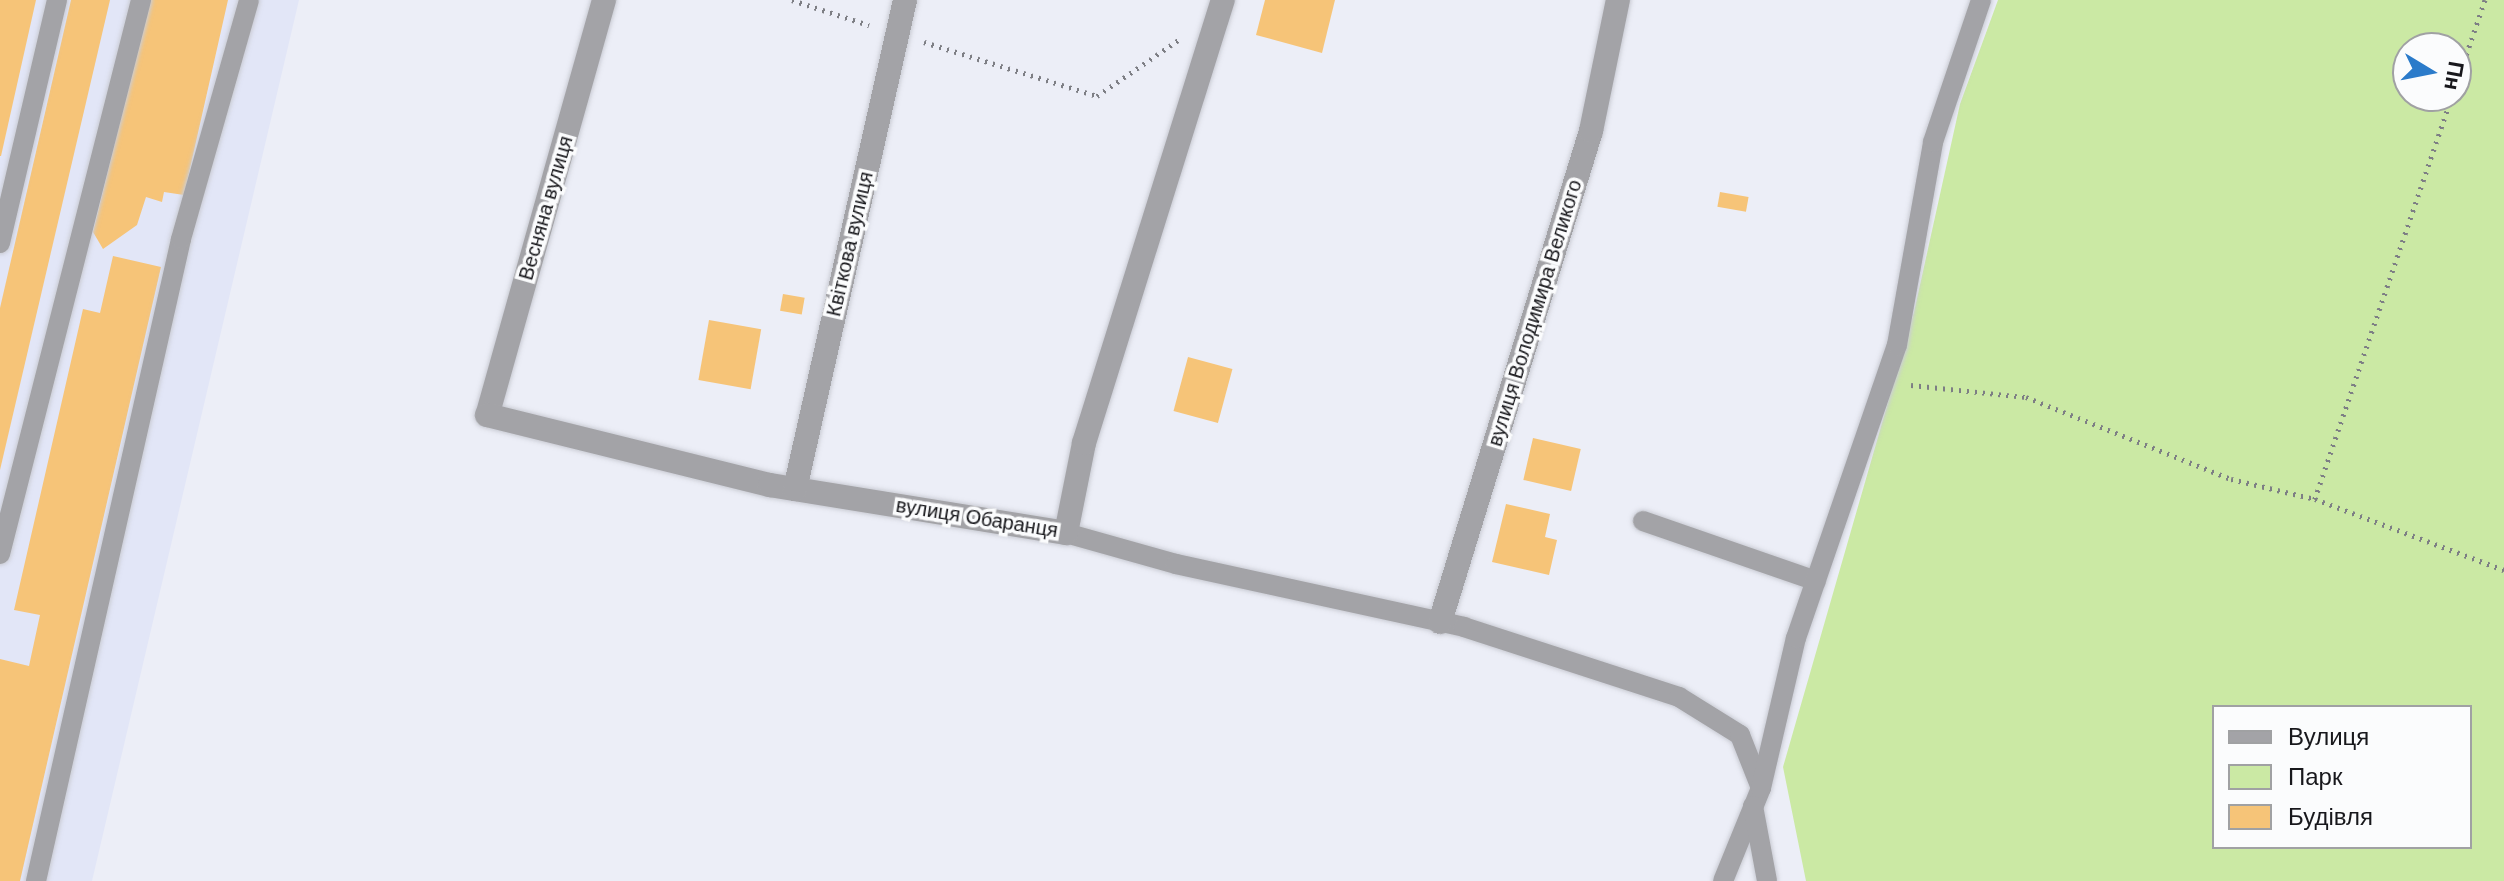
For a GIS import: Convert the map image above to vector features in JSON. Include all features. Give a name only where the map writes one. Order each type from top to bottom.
[{"type":"street","name":"Весняна вулиця","points":[[487,415],[604,0]]},
{"type":"street","name":"Квіткова вулиця","points":[[795,489],[905,0]]},
{"type":"street","name":"вулиця Володимира Великого","points":[[1440,622],[1591,131],[1618,0]]},
{"type":"street","name":"вулиця Обаранця","points":[[487,415],[795,489],[1066,533],[1084,443],[1222,5]]},
{"type":"lane","points":[[0,243],[57,0]]},
{"type":"lane","points":[[0,554],[141,0]]},
{"type":"lane","points":[[36,881],[181,239],[249,0]]},
{"type":"lane","points":[[1723,881],[1757,797],[1796,638],[1897,345],[1933,142],[1981,0]]},
{"type":"lane","points":[[1643,521],[1816,581]]},
{"type":"lane","points":[[1066,533],[1440,622],[1679,697],[1740,735],[1757,797],[1767,881]]},
{"type":"path","points":[[792,0],[1097,96],[1222,5]]},
{"type":"path","points":[[2472,38],[2485,0]]},
{"type":"path","points":[[2315,499],[2447,112]]},
{"type":"path","points":[[1884,382],[2026,397],[2231,479],[2315,499],[2504,570]]},
{"type":"shaded area","points":[[0,0],[299,0],[92,881],[0,881]]},
{"type":"green space","points":[[1998,0],[2504,0],[2504,881],[1806,881],[1783,767],[1914,312],[1960,104]]},
{"type":"building","points":[[0,0],[36,0],[1,156],[0,156]]},
{"type":"building","points":[[71,0],[110,0],[0,470],[0,308]]},
{"type":"building","points":[[150,0],[228,0],[184,195],[164,192],[162,202],[146,197],[137,225],[103,249],[93,232]]},
{"type":"building","points":[[1265,0],[1335,0],[1322,53],[1256,35]]},
{"type":"building","points":[[1720,192],[1749,197],[1746,212],[1717,207]]},
{"type":"building","points":[[113,256],[161,267],[20,881],[0,881],[0,659],[29,666],[40,615],[14,610],[83,309],[100,313]]},
{"type":"building","points":[[783,294],[805,298],[802,315],[780,311]]},
{"type":"building","points":[[709,320],[761,329],[751,389],[698,380]]},
{"type":"building","points":[[1188,357],[1232,369],[1218,423],[1174,411]]},
{"type":"building","points":[[1533,438],[1581,449],[1571,491],[1523,480]]},
{"type":"building","points":[[1506,504],[1550,514],[1545,537],[1557,540],[1549,575],[1492,562]]}]
